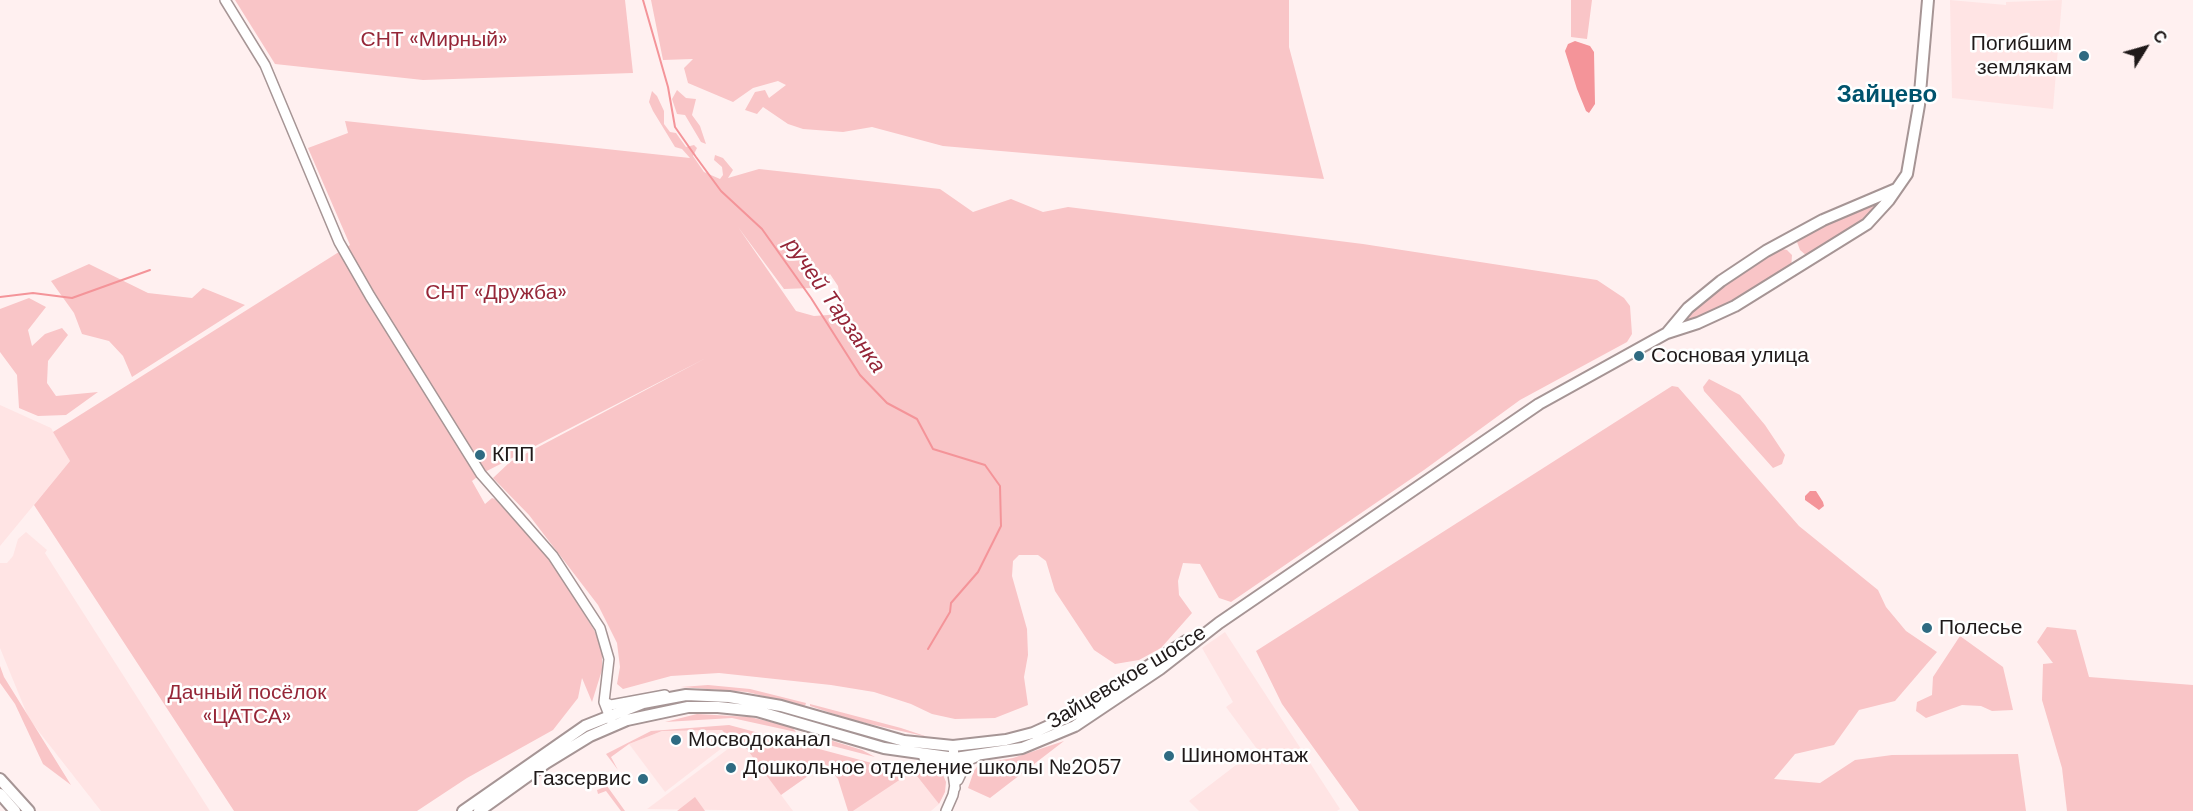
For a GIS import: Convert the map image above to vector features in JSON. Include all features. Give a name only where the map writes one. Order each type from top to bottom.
[{"type":"main road","points":[[1218,623],[1514,419],[1551,396],[1667,333],[1698,323],[1735,306],[1867,224],[1906,174],[1916,130],[1928,0]]},
{"type":"main road","points":[[1667,333],[1688,308],[1759,256],[1823,220],[1896,189]]},
{"type":"main road","name":"Зайцевское шоссе","points":[[463,811],[562,741],[607,716],[643,704],[686,696],[754,701],[781,706],[883,737],[953,746],[1006,740],[1033,733],[1077,713],[1218,623]]},
{"type":"main road","name":"Зайцевское шоссе","points":[[479,811],[575,744],[627,720],[688,707],[739,708],[779,716],[884,748],[955,758],[984,755],[1036,743],[1075,726],[1160,669],[1218,623]]},
{"type":"main road","points":[[0,779],[29,811]]},
{"type":"main road","points":[[0,794],[15,811]]},
{"type":"street","points":[[225,0],[265,64],[339,242],[370,296],[481,474],[553,556],[600,628],[609,659],[604,702],[607,716],[614,722],[627,720]]},
{"type":"street","points":[[604,702],[611,705],[652,696],[686,696]]},
{"type":"street","points":[[575,744],[601,726],[607,716]]},
{"type":"street","points":[[955,758],[970,749],[1006,740]]},
{"type":"street","points":[[953,746],[955,788]]},
{"type":"street","points":[[884,748],[945,763],[953,774],[955,788]]},
{"type":"street","points":[[946,811],[967,761],[984,755]]},
{"type":"shaded area","points":[[1950,0],[2006,5],[2006,2],[2062,0],[2053,109],[1952,98]]},
{"type":"shaded area","points":[[1575,41],[1590,46],[1594,52],[1595,104],[1589,113],[1577,89],[1565,51],[1568,44]]},
{"type":"shaded area","points":[[0,405],[51,428],[70,461],[0,546]]},
{"type":"shaded area","points":[[1810,491],[1816,491],[1823,502],[1824,506],[1819,510],[1805,500],[1805,496]]},
{"type":"shaded area","points":[[26,532],[47,550],[45,553],[210,811],[101,811],[29,719],[0,648],[0,563],[7,563],[13,556],[18,539]]},
{"type":"shaded area","points":[[1225,632],[1340,809],[1337,811],[1199,811],[1189,801],[1257,749],[1226,707],[1233,702],[1202,648]]},
{"type":"shaded area","points":[[722,730],[731,741],[665,792],[629,744],[662,731]]},
{"type":"shaded area","name":"Дошкольное отделение школы №2057","points":[[740,740],[793,811],[647,809]]},
{"type":"shaded area","points":[[913,771],[939,804],[931,811],[853,811]]},
{"type":"green space","name":"СНТ «Мирный»","points":[[235,0],[625,0],[633,73],[423,80],[275,64]]},
{"type":"green space","points":[[651,0],[1289,0],[1289,47],[1324,179],[943,146],[872,127],[843,132],[803,129],[788,124],[763,107],[757,114],[745,110],[755,92],[765,90],[769,98],[786,85],[778,81],[753,88],[733,102],[688,83],[684,68],[693,59],[663,60]]},
{"type":"green space","points":[[1571,0],[1592,0],[1587,39],[1571,37]]},
{"type":"green space","points":[[677,90],[686,98],[696,99],[692,115],[700,126],[706,144],[701,142],[685,115],[677,114],[672,99]]},
{"type":"green space","points":[[652,91],[664,111],[664,124],[670,132],[676,133],[686,147],[694,145],[697,148],[693,156],[704,172],[720,179],[723,175],[722,167],[714,160],[715,155],[723,158],[733,170],[728,178],[759,169],[940,189],[973,212],[1011,199],[1043,212],[1068,207],[1363,244],[1597,280],[1624,298],[1630,306],[1632,334],[1627,342],[1520,400],[1424,470],[1231,602],[1219,598],[1200,564],[1183,563],[1178,581],[1179,595],[1192,613],[1161,648],[1139,660],[1115,664],[1094,650],[1055,591],[1046,561],[1038,555],[1019,555],[1013,561],[1012,576],[1027,629],[1028,655],[1024,677],[1028,705],[995,718],[955,719],[932,714],[911,704],[874,692],[719,673],[671,676],[623,689],[617,684],[620,667],[617,643],[598,605],[529,515],[493,478],[510,462],[706,358],[481,474],[472,481],[485,504],[492,498],[495,499],[537,544],[556,568],[594,630],[602,649],[602,670],[592,702],[582,678],[578,698],[553,730],[467,778],[417,811],[234,811],[34,505],[70,461],[53,432],[350,245],[308,148],[348,133],[345,121],[690,158],[682,149],[675,147],[649,102]],"holes":[[[738,227],[784,289],[811,288],[830,274],[838,286],[842,314],[814,316],[796,311]]]},
{"type":"green space","points":[[1892,193],[1872,216],[1807,256],[1800,250],[1797,242],[1799,236]]},
{"type":"green space","points":[[1778,248],[1787,250],[1792,255],[1791,270],[1736,303],[1670,331],[1696,303]]},
{"type":"green space","points":[[89,264],[148,293],[192,298],[203,288],[245,305],[132,377],[123,356],[109,341],[82,334],[74,313],[51,281]]},
{"type":"green space","points":[[29,298],[46,307],[28,330],[32,346],[45,334],[62,328],[68,335],[48,361],[47,383],[56,396],[98,392],[66,415],[38,416],[19,408],[17,375],[0,352],[0,309]]},
{"type":"green space","points":[[1709,379],[1740,395],[1765,425],[1785,455],[1782,464],[1773,468],[1704,391],[1703,387]]},
{"type":"green space","points":[[1672,386],[1678,387],[1799,526],[1878,590],[1886,607],[1906,631],[1937,652],[1895,701],[1859,710],[1834,745],[1795,754],[1774,779],[1820,783],[1855,760],[1892,755],[2018,754],[2026,811],[1359,811],[1282,704],[1256,651]]},
{"type":"green space","points":[[2047,627],[2076,630],[2089,677],[2193,685],[2193,811],[2067,811],[2062,768],[2042,700],[2043,664],[2053,663],[2037,642]]},
{"type":"green space","points":[[1960,636],[2003,667],[2013,710],[1992,711],[1981,706],[1962,705],[1926,718],[1916,711],[1917,702],[1932,695],[1933,677]]},
{"type":"green space","points":[[0,666],[4,677],[71,785],[43,764],[15,704],[0,683]]},
{"type":"green space","points":[[708,685],[750,689],[806,703],[805,706],[747,692],[681,687]]},
{"type":"green space","points":[[810,704],[928,737],[852,720],[810,706]]},
{"type":"green space","points":[[697,714],[750,717],[792,727],[796,732],[732,718],[665,722]]},
{"type":"green space","points":[[729,725],[883,766],[894,773],[905,768],[926,774],[943,775],[946,782],[945,792],[939,804],[913,771],[853,811],[848,811],[838,779],[825,764],[781,795],[740,740],[731,741],[722,730],[662,731],[629,744],[611,757],[618,770],[606,754],[651,731]]},
{"type":"green space","points":[[830,740],[862,750],[875,757],[829,745]]},
{"type":"green space","points":[[1064,741],[990,798],[968,788],[979,764],[1013,758]]},
{"type":"green space","points":[[607,786],[625,811],[621,811],[606,791],[598,794],[597,790]]},
{"type":"green space","points":[[695,797],[705,811],[677,811]]},
{"type":"waterway","name":"ручей Тарзанка","points":[[643,0],[668,87],[675,127],[696,157],[721,191],[762,229],[811,298],[860,375],[887,403],[917,419],[933,449],[985,465],[1000,486],[1001,526],[978,572],[951,603],[950,612],[928,649]]},
{"type":"waterway","points":[[0,297],[33,293],[72,298],[150,270]]},
{"type":"place","name":"Погибшим землякам","points":[[2084,56]]},
{"type":"place","name":"Сосновая улица","points":[[1639,356]]},
{"type":"place","name":"КПП","points":[[480,455]]},
{"type":"place","name":"Полесье","points":[[1927,628]]},
{"type":"place","name":"Мосводоканал","points":[[676,740]]},
{"type":"place","name":"Шиномонтаж","points":[[1169,756]]},
{"type":"place","name":"Дошкольное отделение школы №2057","points":[[731,768]]},
{"type":"place","name":"Газсервис","points":[[643,779]]},
{"type":"district","name":"Зайцево","points":[[1887,96]]},
{"type":"park label","name":"СНТ «Дружба»","points":[[496,293]]},
{"type":"park label","name":"Дачный посёлок «ЦАТСА»","points":[[247,705]]}]
